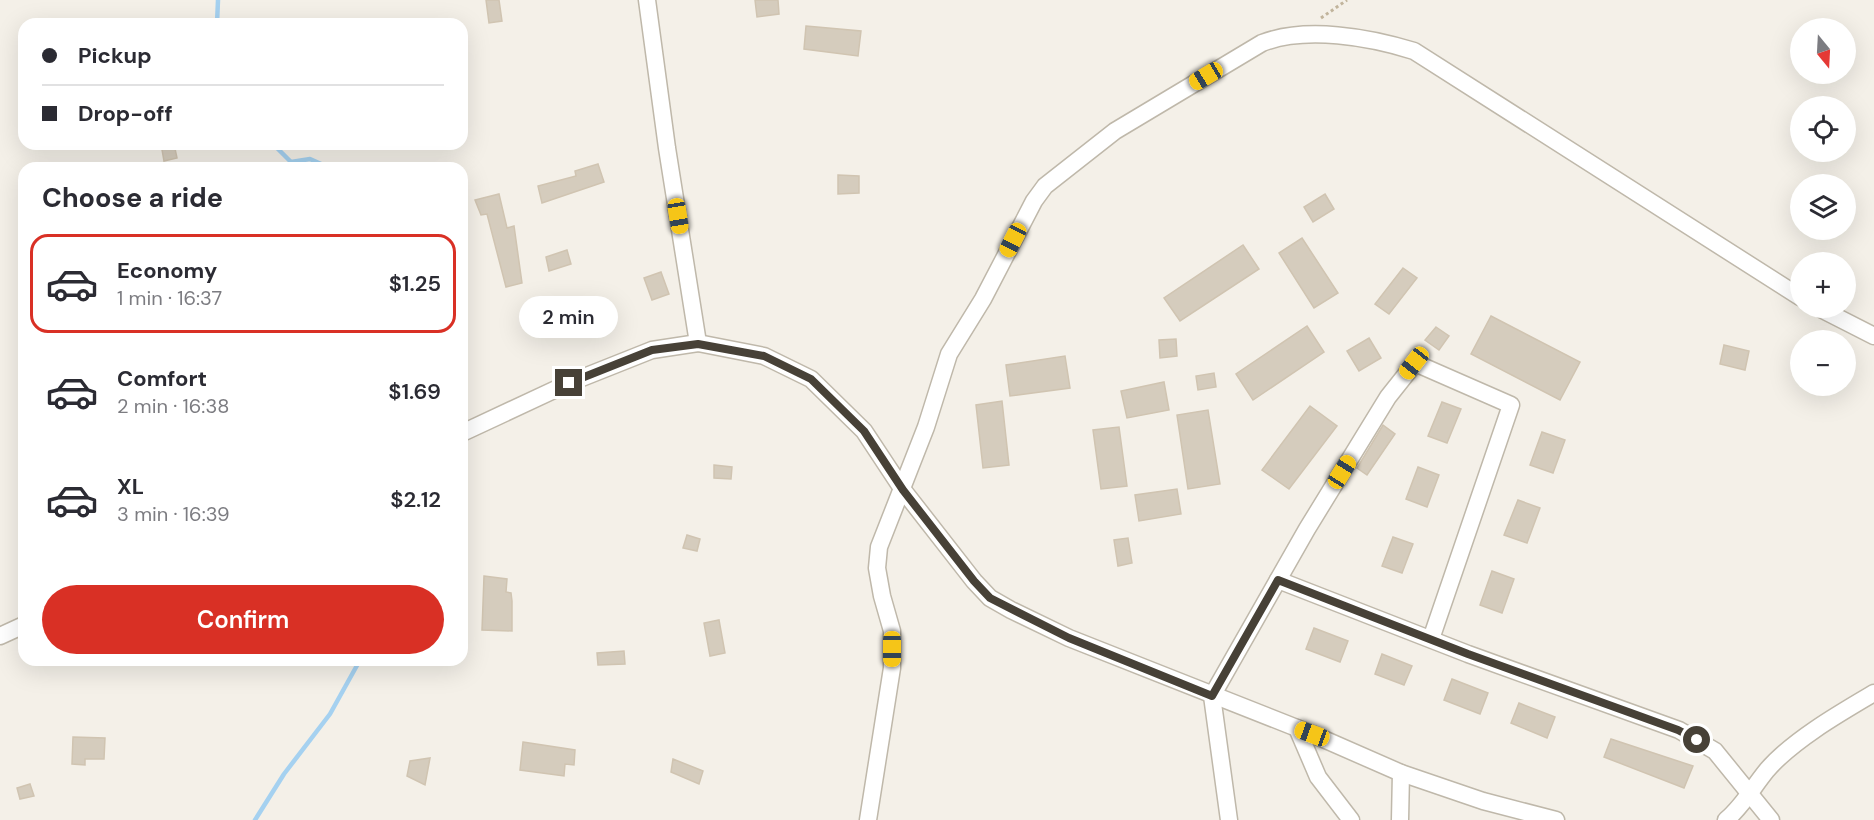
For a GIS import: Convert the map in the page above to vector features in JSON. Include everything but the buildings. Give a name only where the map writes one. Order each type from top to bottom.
[{"type":"street","points":[[647,0],[667,148],[698,344]]},
{"type":"street","points":[[868,820],[892,668],[892,631],[877,568],[879,547],[903,490],[949,354],[983,299],[1034,201],[1045,186],[1114,130],[1262,44],[1280,36],[1377,40],[1414,51],[1790,291]]},
{"type":"street","points":[[1839,318],[1874,336]]},
{"type":"street","points":[[468,430],[569,383],[652,350],[698,344],[764,356],[811,379],[864,431],[903,490],[990,598],[1069,638],[1297,728],[1401,773],[1483,801],[1556,820]]},
{"type":"street","points":[[1230,820],[1212,696],[1278,580],[1388,397],[1414,363],[1511,405],[1431,639]]},
{"type":"street","points":[[1278,580],[1678,730],[1715,751],[1771,820]]},
{"type":"street","points":[[0,636],[18,628]]},
{"type":"street","points":[[1725,820],[1739,809],[1767,770],[1788,751],[1874,693]]},
{"type":"street","points":[[1297,728],[1318,777],[1351,820]]},
{"type":"street","points":[[1401,773],[1401,820]]},
{"type":"waterway","points":[[217,18],[218,0]]},
{"type":"waterway","points":[[279,150],[291,162]]},
{"type":"waterway","points":[[291,162],[310,159],[317,162]]},
{"type":"waterway","points":[[255,820],[284,774],[330,714],[357,666]]},
{"type":"route","points":[[569,383],[652,350],[698,344],[764,356],[811,379],[864,431],[903,490],[990,598],[1069,638],[1212,696],[1278,580],[1468,654],[1678,730],[1697,740]]}]
